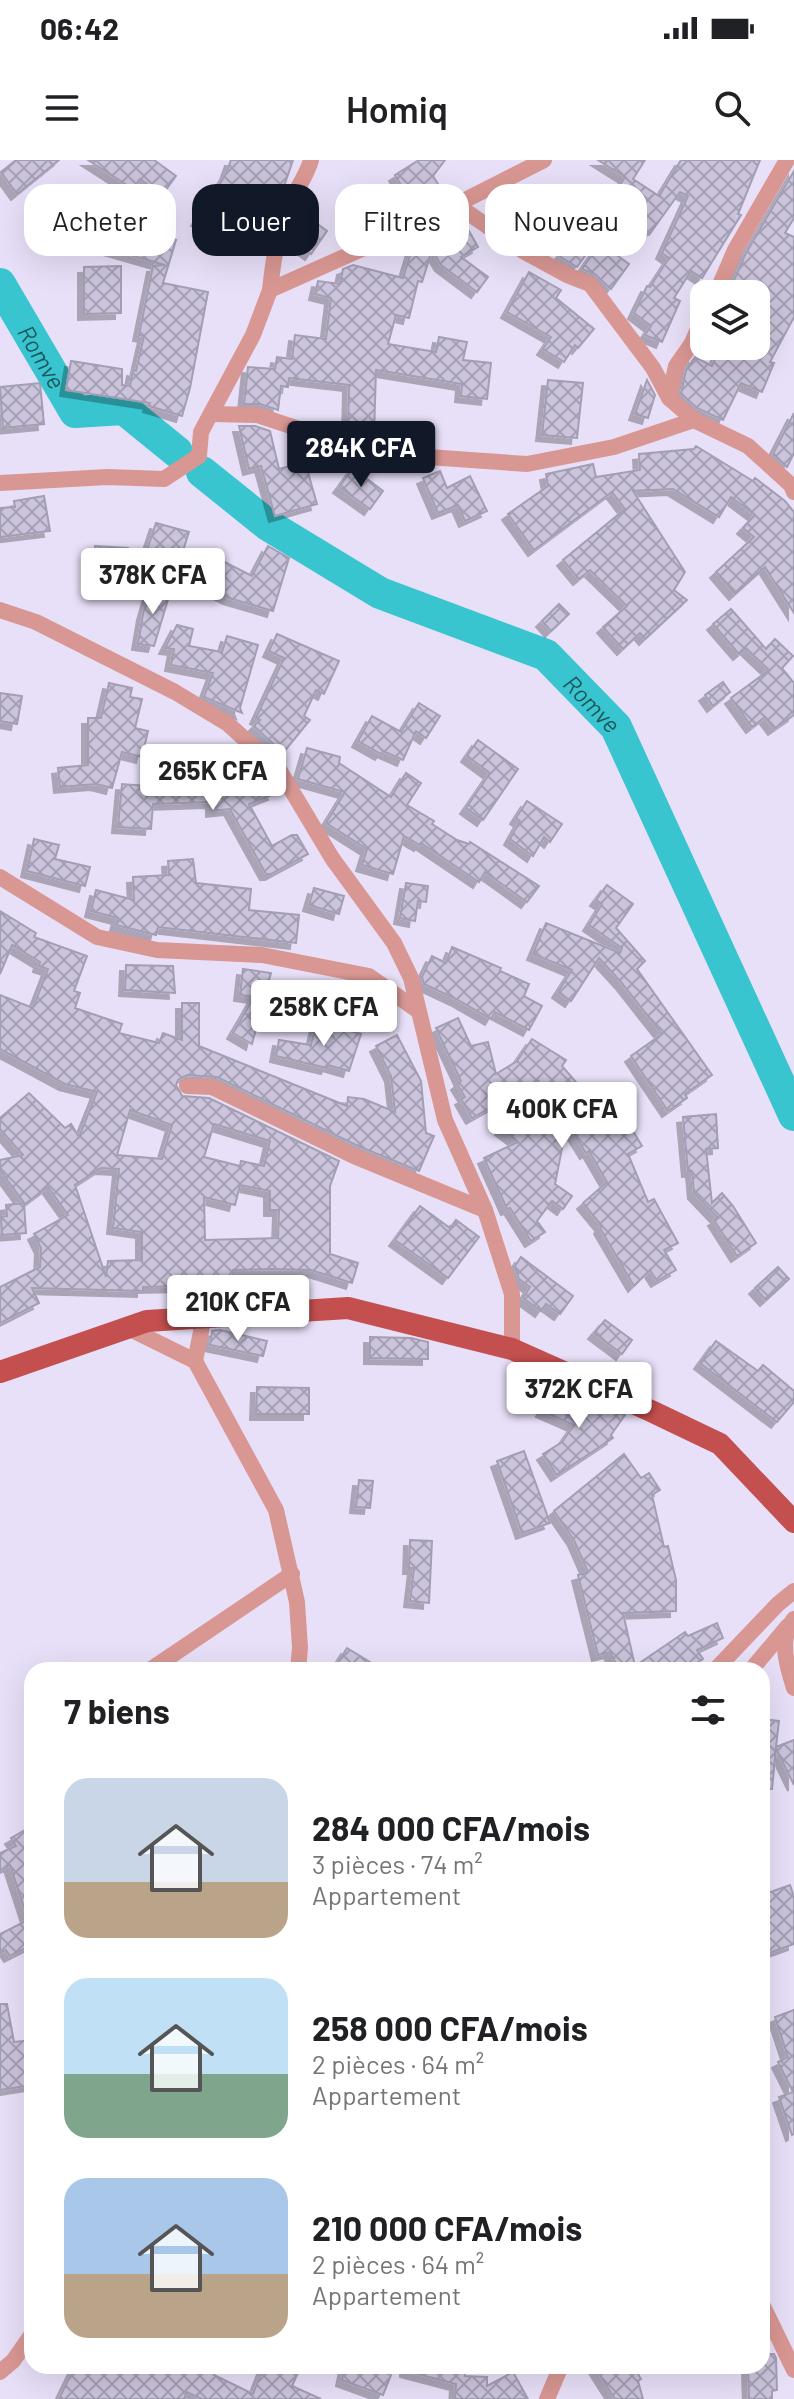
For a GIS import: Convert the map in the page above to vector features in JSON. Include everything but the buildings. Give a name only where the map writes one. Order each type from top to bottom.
[{"type":"main road","points":[[0,1372],[147,1321],[348,1308],[512,1349],[720,1444],[794,1522]]},
{"type":"street","points":[[0,483],[107,477],[164,479],[199,456],[201,432],[253,335],[270,290],[276,249],[288,206],[306,177],[311,160]]},
{"type":"street","points":[[722,280],[735,250],[787,160]]},
{"type":"street","points":[[469,199],[539,161]]},
{"type":"street","points":[[469,213],[523,251],[590,284],[653,368],[669,398],[694,420],[748,446],[791,485],[794,492]]},
{"type":"street","points":[[270,290],[345,256]]},
{"type":"street","points":[[669,398],[676,366],[690,346]]},
{"type":"street","points":[[212,414],[257,415],[351,446],[428,457],[527,464],[614,447],[694,420]]},
{"type":"street","points":[[0,610],[36,622],[175,692],[228,724],[280,771],[332,858],[394,943],[411,978],[445,1120],[485,1210],[512,1294],[512,1349]]},
{"type":"street","points":[[0,877],[97,937],[157,950],[262,955],[369,976],[417,1010]]},
{"type":"street","points":[[187,1086],[212,1087],[354,1156],[485,1210]]},
{"type":"street","points":[[195,1361],[204,1317]]},
{"type":"street","points":[[126,1327],[195,1361],[276,1510],[292,1574],[299,1662]]},
{"type":"street","points":[[162,1662],[292,1574]]},
{"type":"street","points":[[723,1662],[794,1591]]},
{"type":"street","points":[[758,1662],[791,1622]]},
{"type":"street","points":[[791,1622],[785,1658],[794,1688]]},
{"type":"street","points":[[770,2320],[794,2370]]},
{"type":"street","points":[[0,2372],[24,2345]]},
{"type":"street","points":[[547,2399],[558,2374]]},
{"type":"waterway","name":"Romve","points":[[0,284],[75,412],[124,409],[177,452]]},
{"type":"waterway","name":"Romve","points":[[202,472],[268,525],[380,593],[546,655],[616,727],[794,1115]]}]
